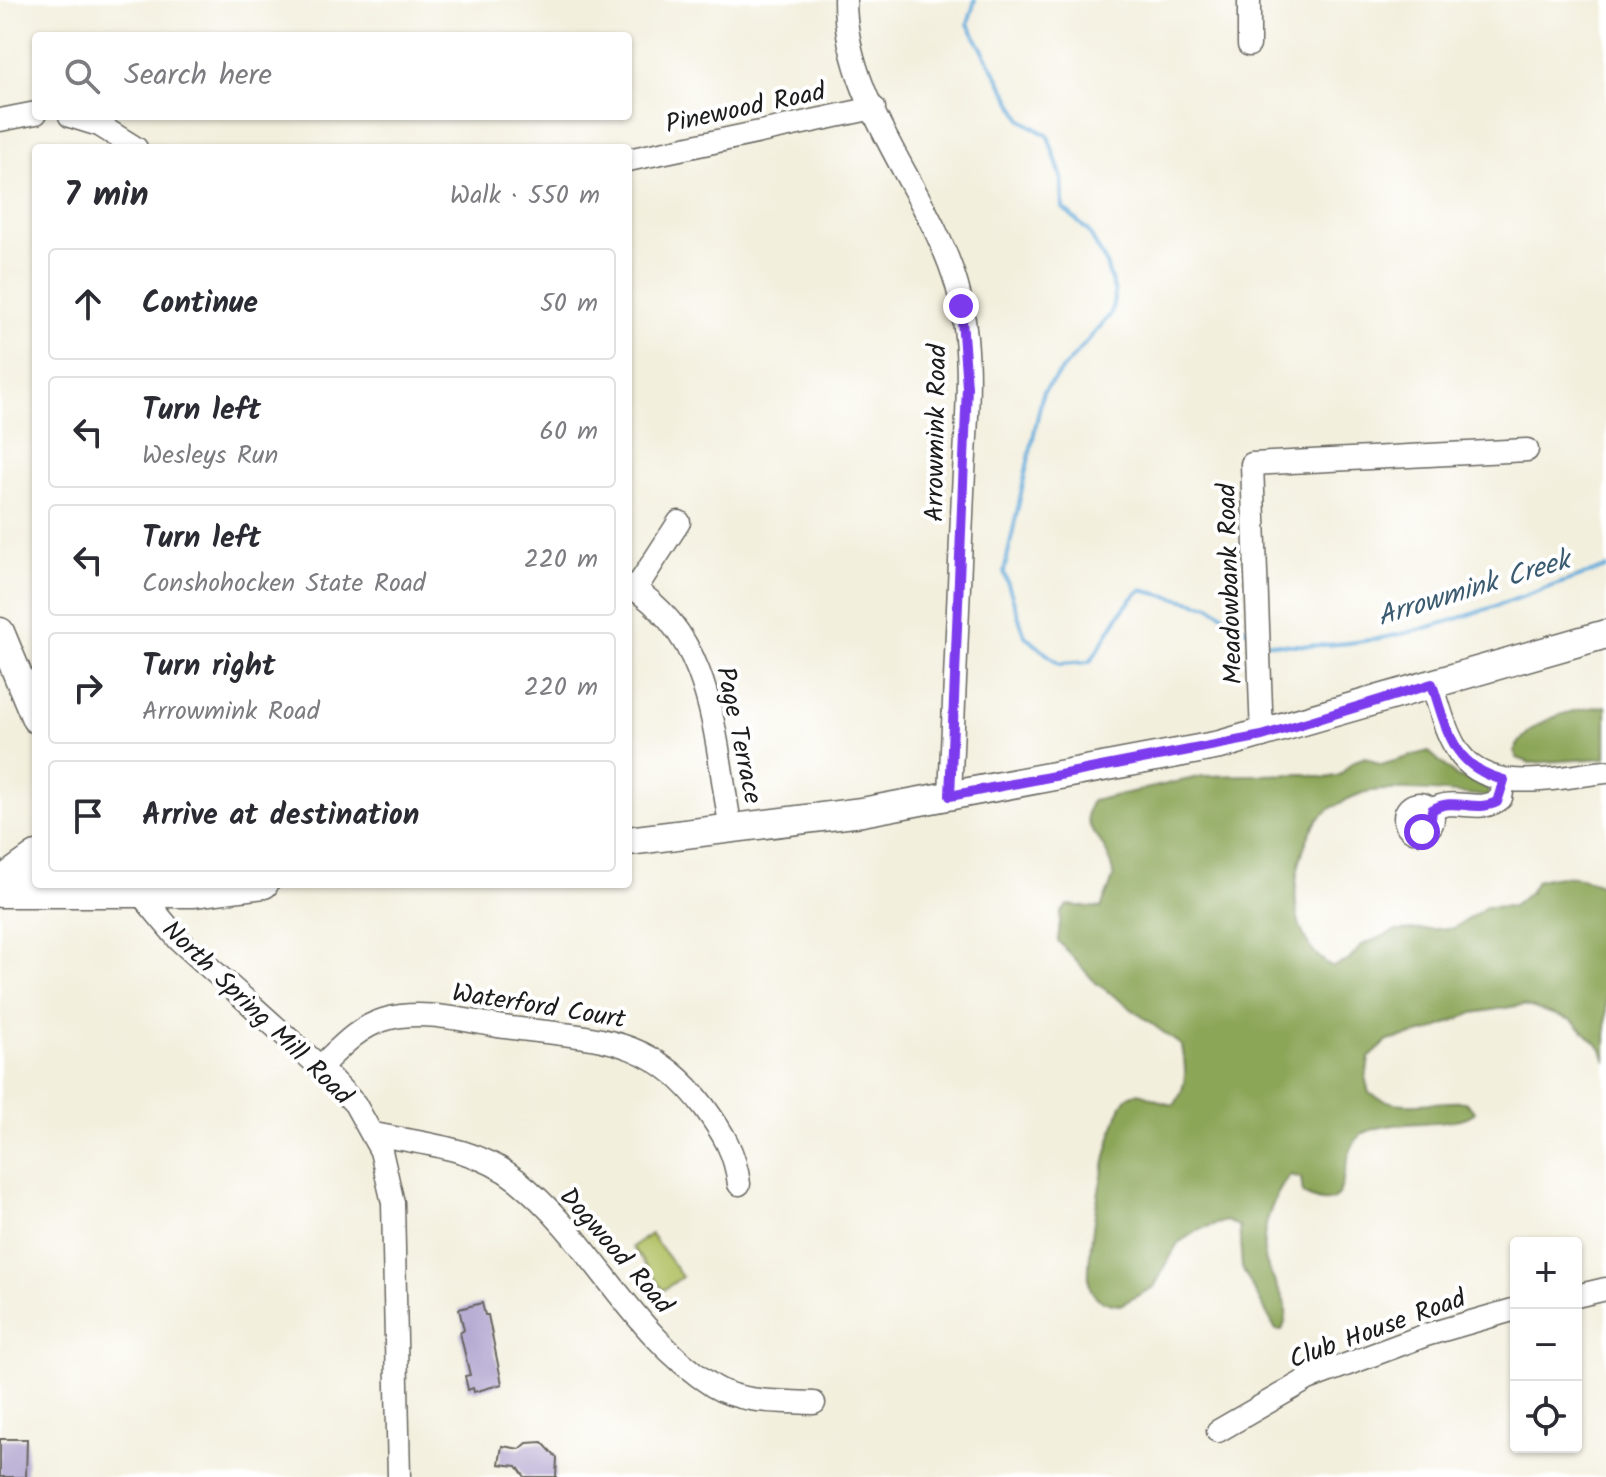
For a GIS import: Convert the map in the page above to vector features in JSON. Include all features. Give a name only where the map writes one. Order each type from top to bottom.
[{"type":"main road","points":[[0,632],[32,709]]},
{"type":"main road","points":[[632,841],[862,812],[1262,736],[1606,634]]},
{"type":"main road","points":[[0,882],[32,859]]},
{"type":"main road","points":[[0,893],[136,888],[193,893],[232,888]]},
{"type":"street","name":"Arrowmink Road","points":[[845,0],[849,42],[874,108],[943,250],[963,318],[967,387],[950,796]]},
{"type":"street","points":[[1249,0],[1249,45]]},
{"type":"street","name":"Pinewood Road","points":[[632,159],[874,108]]},
{"type":"street","points":[[0,120],[32,114]]},
{"type":"street","points":[[83,120],[99,125],[130,144]]},
{"type":"street","name":"Meadowbank Road","points":[[1262,736],[1252,464],[1527,450]]},
{"type":"street","points":[[632,588],[679,522]]},
{"type":"street","name":"Page Terrace","points":[[632,588],[674,624],[693,652],[704,684],[731,829]]},
{"type":"street","points":[[1432,684],[1449,734],[1461,757],[1481,773],[1504,780],[1606,772]]},
{"type":"street","points":[[1432,810],[1447,802],[1491,805],[1501,798],[1504,780]]},
{"type":"street","name":"North Spring Mill Road","points":[[136,888],[179,940],[320,1067],[355,1104],[374,1134],[387,1167],[393,1203],[399,1477]]},
{"type":"street","name":"Waterford Court","points":[[320,1067],[360,1031],[386,1019],[401,1017],[439,1017],[619,1044],[656,1057],[684,1081],[733,1151],[739,1184]]},
{"type":"street","name":"Dogwood Road","points":[[374,1134],[459,1149],[516,1179],[587,1252],[657,1339],[714,1387],[749,1399],[814,1403]]},
{"type":"street","points":[[1582,1295],[1606,1289]]},
{"type":"street","name":"Club House Road","points":[[1218,1431],[1308,1379],[1426,1335],[1510,1311]]},
{"type":"green space","points":[[1606,706],[1606,758],[1530,763],[1517,758],[1514,751],[1521,740],[1541,723],[1566,713]]},
{"type":"green space","points":[[1428,751],[1457,777],[1487,786],[1489,797],[1423,791],[1371,791],[1329,810],[1318,819],[1306,842],[1296,881],[1299,921],[1305,939],[1316,954],[1332,967],[1348,961],[1362,945],[1395,931],[1454,928],[1486,907],[1513,906],[1529,893],[1536,881],[1571,877],[1597,884],[1606,888],[1606,1062],[1602,1049],[1572,1020],[1524,1005],[1473,1013],[1430,1031],[1388,1041],[1369,1058],[1366,1080],[1369,1093],[1393,1103],[1465,1102],[1475,1112],[1456,1120],[1393,1125],[1366,1132],[1356,1141],[1350,1153],[1339,1192],[1332,1200],[1321,1201],[1303,1194],[1301,1178],[1290,1175],[1272,1206],[1264,1242],[1267,1265],[1285,1305],[1282,1330],[1276,1330],[1242,1268],[1239,1226],[1226,1221],[1200,1229],[1178,1243],[1154,1287],[1120,1305],[1102,1300],[1090,1287],[1090,1249],[1106,1155],[1114,1127],[1129,1096],[1140,1093],[1163,1103],[1175,1104],[1184,1083],[1185,1069],[1182,1046],[1095,982],[1058,941],[1061,913],[1068,905],[1101,908],[1114,876],[1107,853],[1088,820],[1092,801],[1203,776],[1304,774],[1326,778],[1340,775],[1352,762],[1365,757],[1381,765]]},
{"type":"green space","points":[[651,1234],[682,1277],[663,1290],[632,1247]]},
{"type":"building","points":[[482,1303],[485,1315],[488,1315],[502,1384],[474,1392],[473,1388],[468,1390],[465,1376],[470,1375],[460,1333],[464,1330],[459,1309]]},
{"type":"building","points":[[0,1439],[27,1439],[26,1477],[0,1477]]},
{"type":"building","points":[[542,1442],[557,1458],[556,1477],[525,1477],[517,1466],[499,1464],[502,1446],[520,1449],[527,1443]]},
{"type":"waterway","name":"Arrowmink Creek","points":[[975,0],[968,24],[1022,120],[1048,136],[1062,179],[1063,208],[1088,231],[1105,261],[1115,293],[1111,314],[1043,392],[1004,572],[1025,636],[1059,664],[1090,662],[1119,615],[1141,590],[1210,606],[1250,632]]},
{"type":"waterway","name":"Arrowmink Creek","points":[[1268,643],[1312,645],[1398,635],[1482,611],[1606,568]]},
{"type":"route","points":[[961,306],[967,353],[967,387],[950,796],[1262,736],[1432,684],[1449,734],[1461,757],[1481,773],[1504,780],[1503,793],[1497,802],[1483,806],[1447,802],[1439,805],[1432,810],[1433,824],[1422,832]]}]
